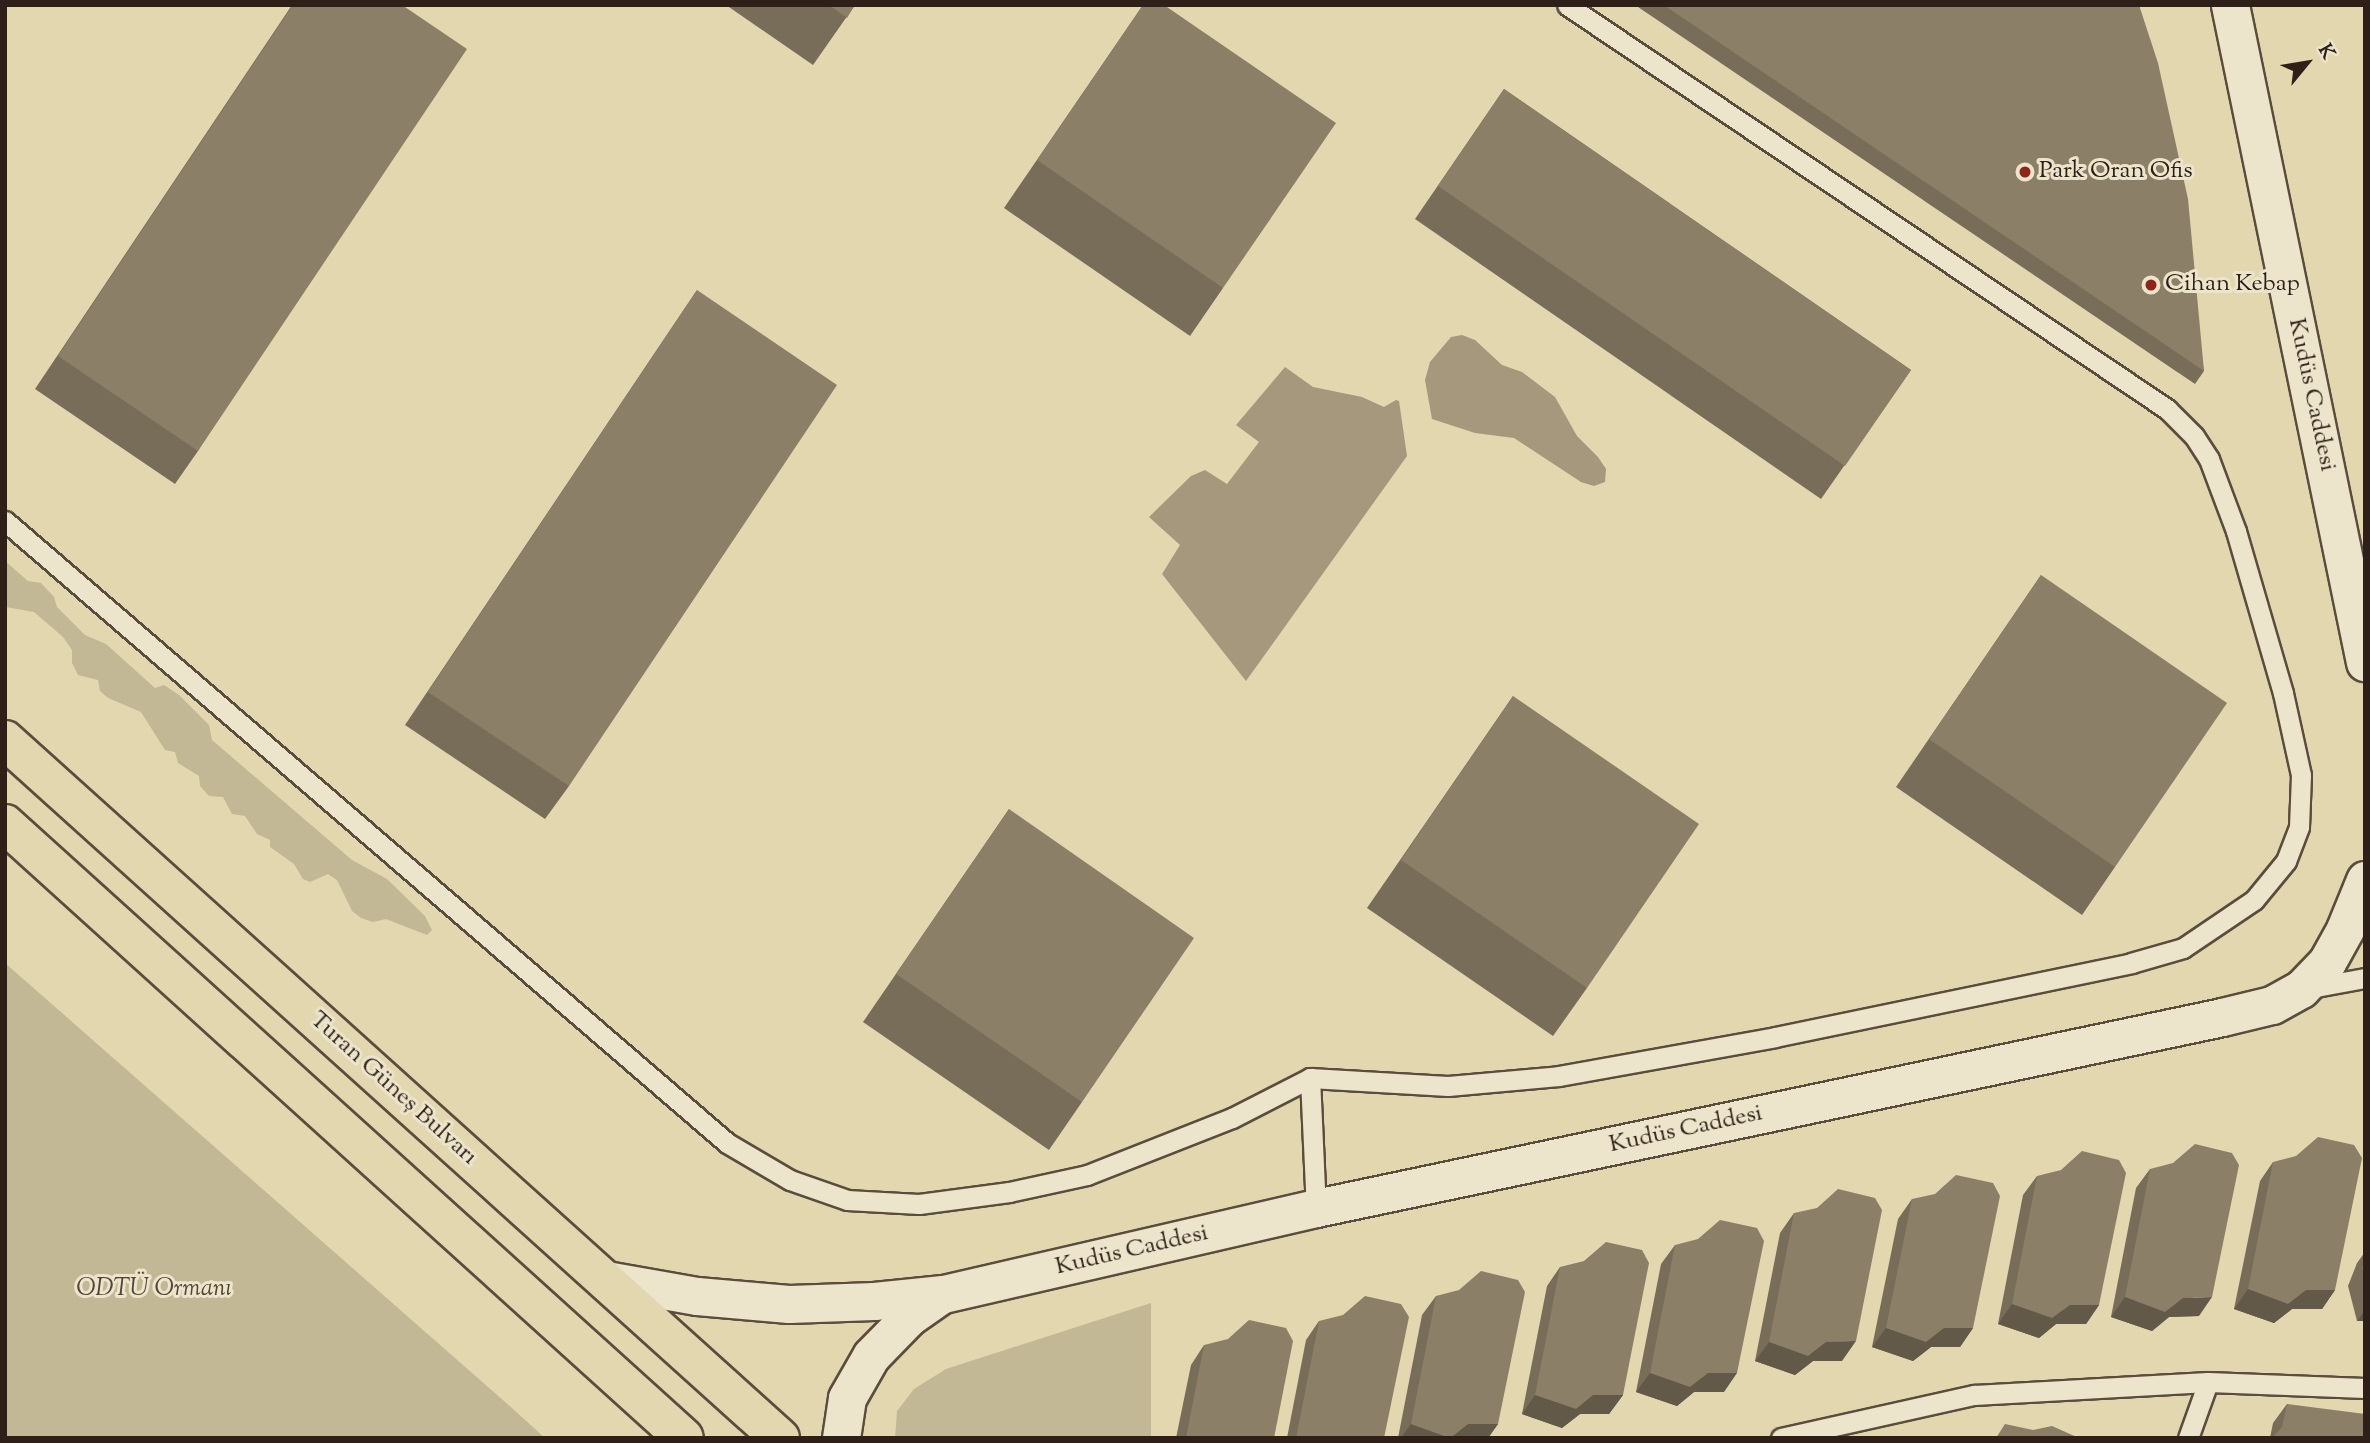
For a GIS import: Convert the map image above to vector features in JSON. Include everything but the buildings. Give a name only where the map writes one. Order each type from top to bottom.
[{"type":"main road","name":"Turan Güneş Bulvarı","points":[[5,740],[780,1438]]},
{"type":"main road","points":[[5,824],[684,1438]]},
{"type":"street","name":"Kudüs Caddesi","points":[[2230,5],[2365,662]]},
{"type":"street","name":"Kudüs Caddesi","points":[[606,1280],[683,1294],[789,1304],[874,1301],[943,1294],[1316,1208],[2222,1017],[2272,1005],[2301,989],[2327,961],[2365,880]]},
{"type":"street","name":"Kudüs Caddesi","points":[[841,1438],[847,1398],[872,1356],[909,1317],[943,1294]]},
{"type":"lane","points":[[5,521],[727,1143],[790,1180],[847,1200],[919,1204],[1009,1192],[1087,1175],[1232,1118],[1310,1078],[1448,1086],[1559,1076],[1788,1034],[2132,963],[2183,947],[2253,900],[2286,861],[2299,827],[2299,763],[2267,635],[2236,531],[2209,459],[2194,436],[2167,409],[1567,5]]},
{"type":"lane","points":[[2301,989],[2365,978]]},
{"type":"lane","points":[[1310,1078],[1316,1208]]},
{"type":"lane","points":[[1781,1438],[1974,1395],[2208,1382],[2365,1388]]},
{"type":"lane","points":[[2188,1438],[2208,1382]]},
{"type":"green space","points":[[5,561],[28,581],[41,583],[54,597],[57,607],[85,635],[106,644],[155,688],[164,685],[179,695],[209,725],[212,740],[352,860],[387,879],[425,916],[432,930],[427,935],[386,919],[373,922],[361,918],[352,911],[337,880],[328,874],[310,882],[303,879],[294,864],[270,847],[270,840],[257,834],[245,816],[232,814],[223,797],[209,796],[200,786],[199,776],[178,763],[175,752],[165,750],[141,712],[108,698],[100,691],[98,680],[78,675],[72,663],[72,650],[63,637],[34,612],[6,607]]},
{"type":"green space","name":"ODTÜ Ormanı","points":[[5,963],[513,1409],[545,1438],[5,1438]]},
{"type":"green space","points":[[1151,1303],[1151,1438],[895,1438],[897,1411],[914,1389],[946,1369]]},
{"type":"shaded area","points":[[1462,335],[1475,340],[1502,365],[1522,372],[1555,397],[1577,436],[1606,469],[1605,482],[1594,486],[1581,482],[1514,438],[1475,433],[1432,419],[1425,380],[1430,362],[1451,337]]},
{"type":"shaded area","points":[[1285,367],[1313,387],[1362,397],[1384,407],[1399,401],[1407,456],[1246,681],[1162,574],[1180,545],[1149,517],[1191,476],[1205,470],[1227,484],[1259,442],[1236,425]]},
{"type":"place","name":"Park Oran Ofis","points":[[2025,172]]},
{"type":"place","name":"Cihan Kebap","points":[[2151,285]]}]
